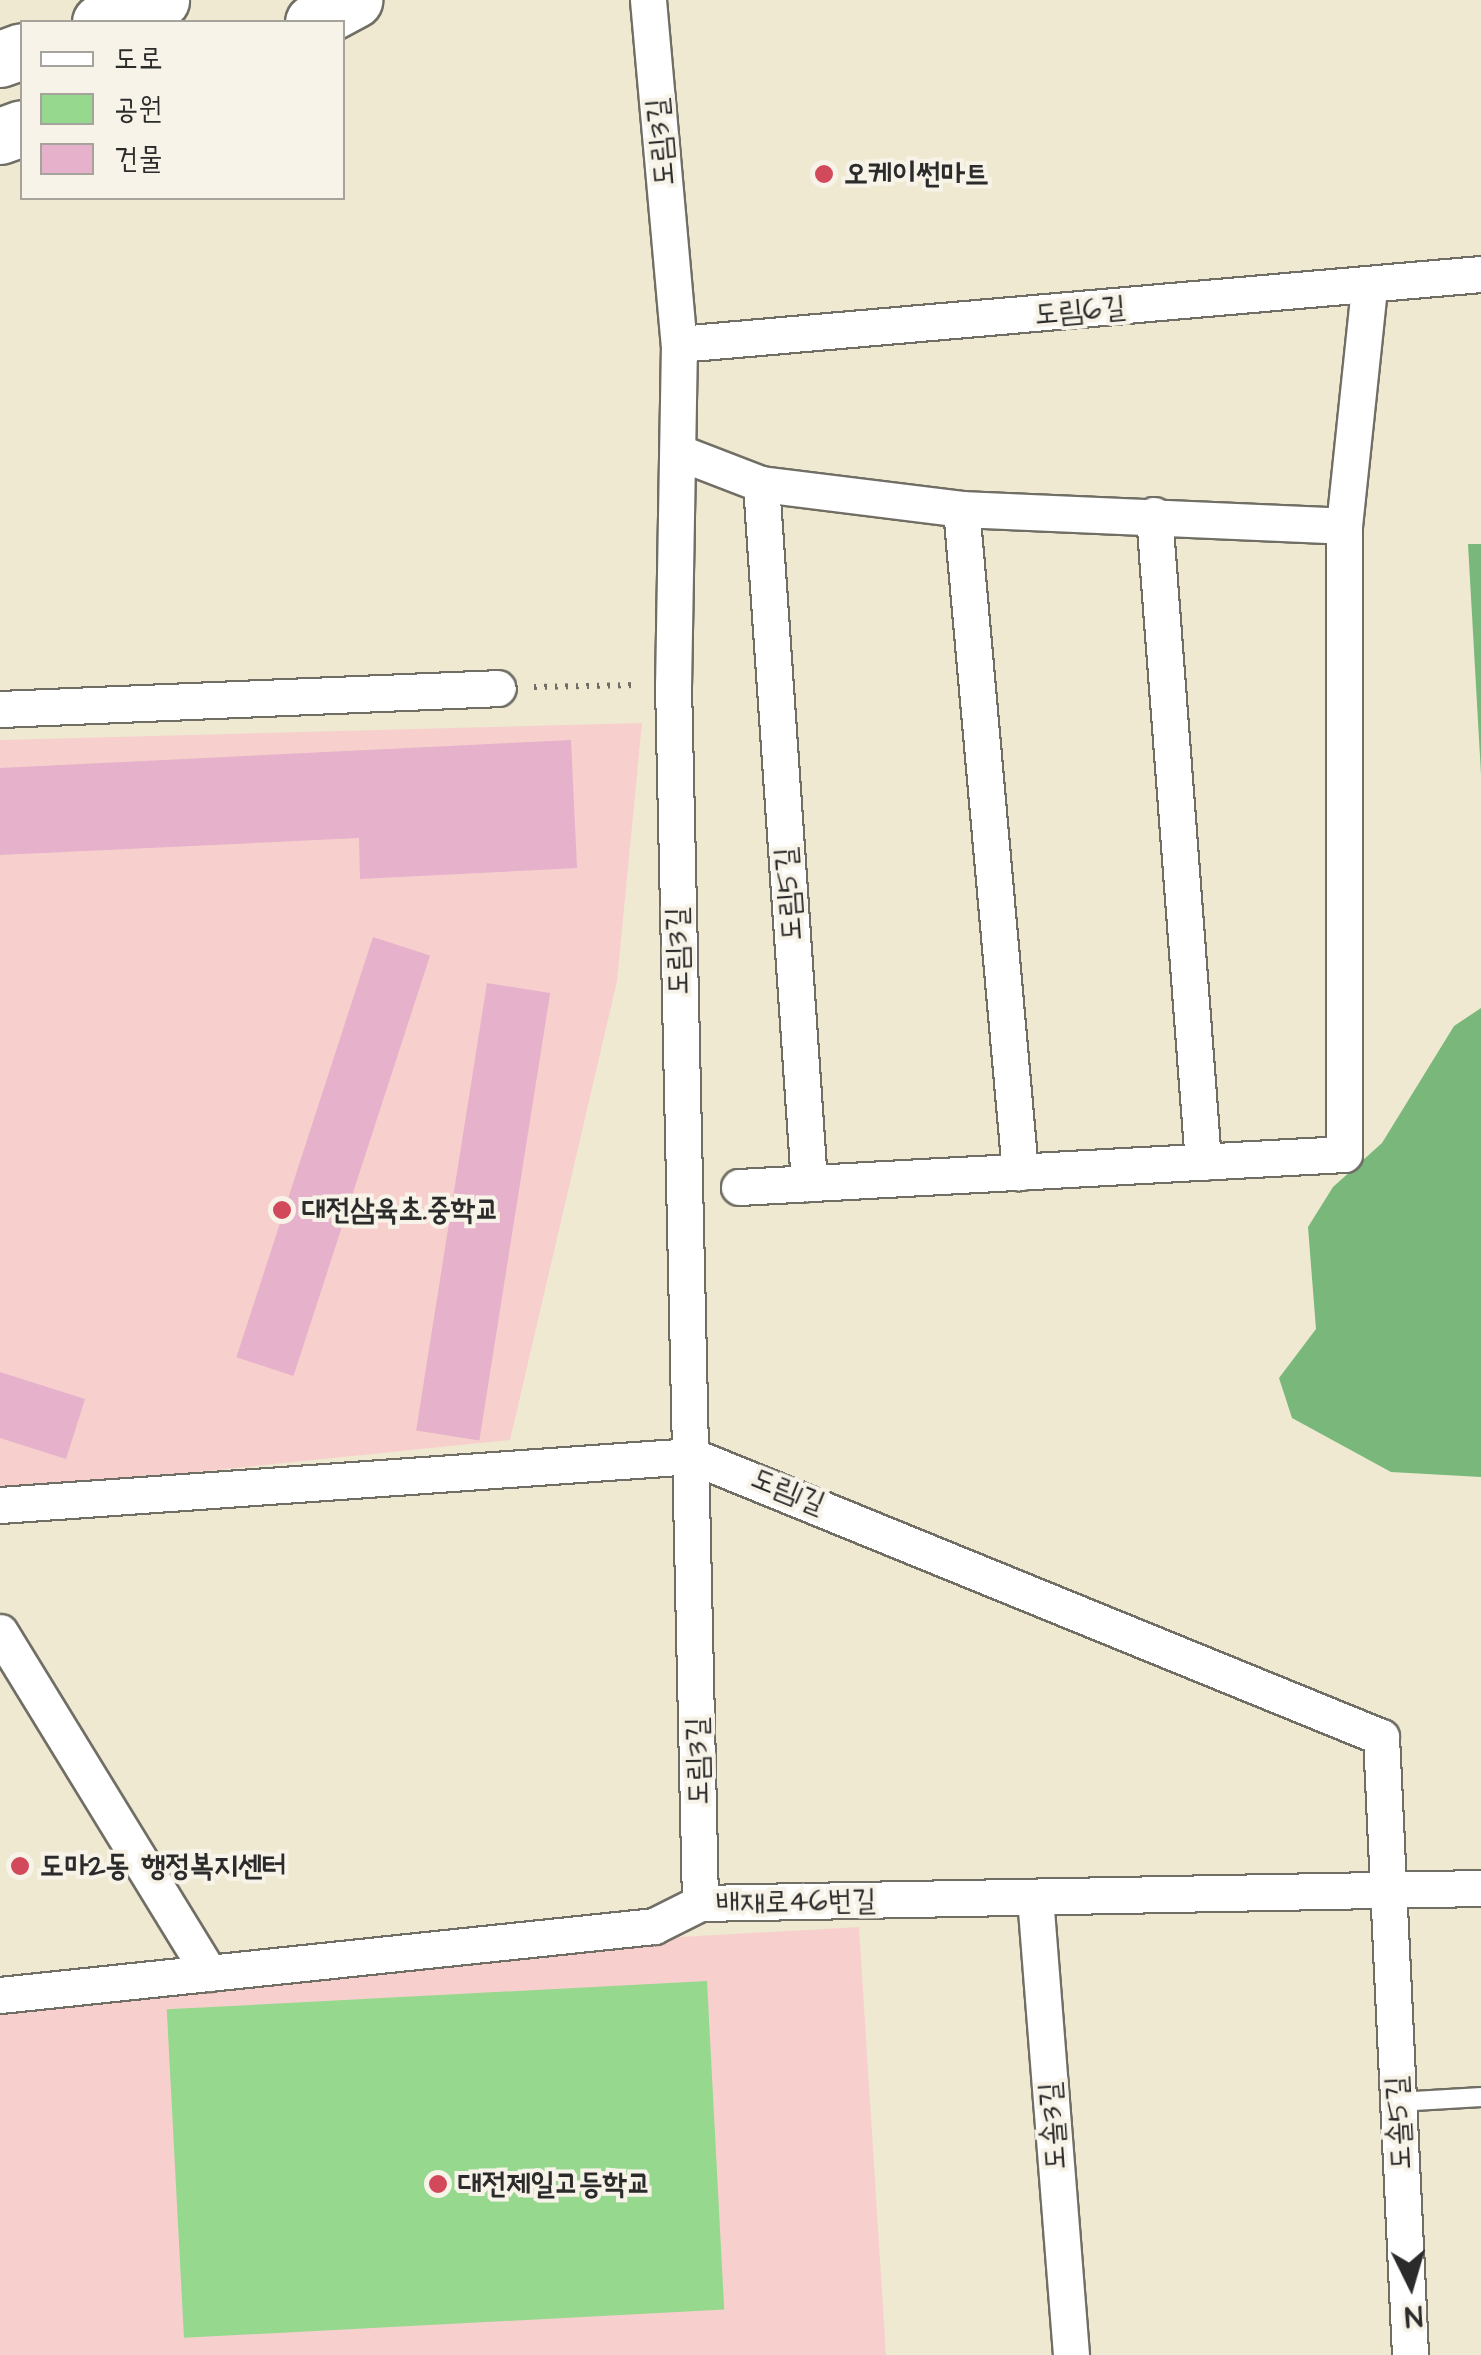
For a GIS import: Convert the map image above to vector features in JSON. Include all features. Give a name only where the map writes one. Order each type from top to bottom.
[{"type":"main road","points":[[106,20],[161,0]]},
{"type":"main road","points":[[318,20],[354,0]]},
{"type":"street","name":"도림3길","points":[[648,0],[679,344],[673,684],[700,1903]]},
{"type":"street","name":"도림6길","points":[[679,344],[1369,287],[1481,274]]},
{"type":"street","points":[[739,1187],[1344,1154],[1344,526],[1369,287]]},
{"type":"street","points":[[678,452],[761,484],[960,509],[1344,526]]},
{"type":"street","name":"도림5길","points":[[761,484],[808,1183]]},
{"type":"street","points":[[960,509],[1020,1172]]},
{"type":"street","points":[[1154,515],[1203,1162]]},
{"type":"street","points":[[0,710],[498,688]]},
{"type":"street","name":"도림1길","points":[[0,1505],[692,1456],[1381,1737],[1389,1890]]},
{"type":"street","points":[[0,1632],[209,1973]]},
{"type":"street","name":"배재로46번길","points":[[0,1995],[654,1926],[700,1903],[1481,1888]]},
{"type":"street","name":"도솔5길","points":[[1389,1890],[1410,2355]]},
{"type":"street","name":"도솔3길","points":[[1035,1897],[1071,2355]]},
{"type":"lane","points":[[1398,2102],[1481,2096]]},
{"type":"path","points":[[498,688],[673,684]]},
{"type":"shaded area","name":"대전삼육초.중학교","points":[[642,723],[617,981],[510,1440],[0,1492],[0,740]]},
{"type":"shaded area","name":"대전제일고등학교","points":[[859,1927],[886,2355],[0,2355],[0,2013],[236,1962]]},
{"type":"green space","points":[[1468,544],[1481,544],[1481,774]]},
{"type":"green space","points":[[1481,1008],[1481,1477],[1391,1472],[1292,1418],[1279,1378],[1316,1329],[1308,1227],[1333,1187],[1382,1143],[1454,1026]]},
{"type":"green space","points":[[707,1981],[724,2310],[184,2338],[167,2009]]},
{"type":"building","points":[[571,740],[577,868],[360,879],[359,838],[0,855],[0,768]]},
{"type":"building","points":[[373,937],[430,956],[293,1376],[236,1357]]},
{"type":"building","points":[[487,983],[550,993],[479,1440],[416,1430]]},
{"type":"building","points":[[0,1372],[85,1399],[66,1459],[0,1438]]},
{"type":"place","name":"오케이썬마트","points":[[824,174]]},
{"type":"place","name":"대전삼육초.중학교","points":[[282,1210]]},
{"type":"place","name":"도마2동 행정복지센터","points":[[20,1866]]},
{"type":"place","name":"대전제일고등학교","points":[[438,2184]]}]
